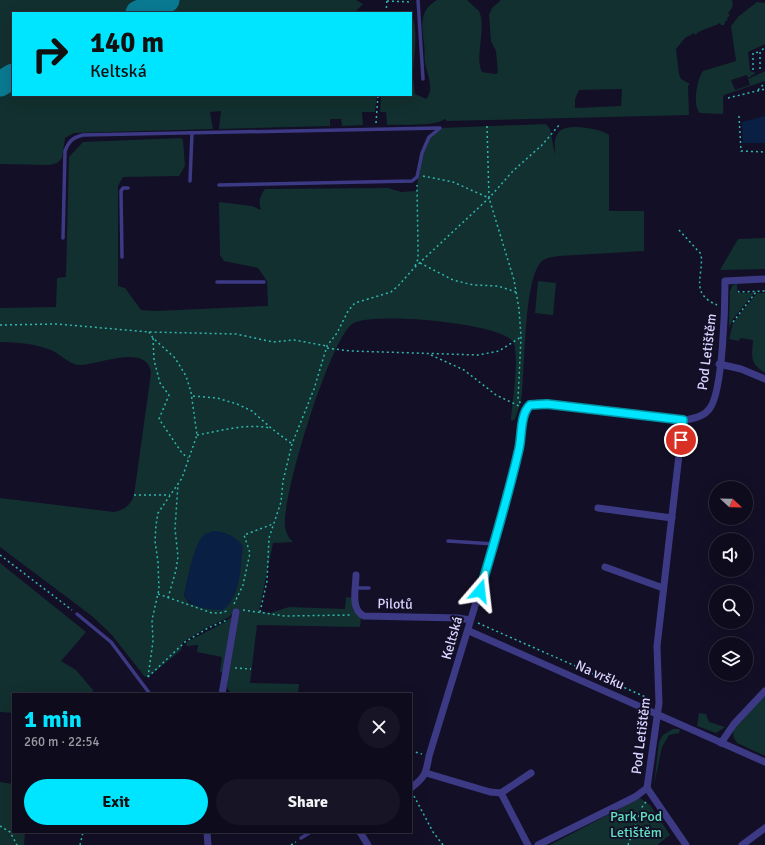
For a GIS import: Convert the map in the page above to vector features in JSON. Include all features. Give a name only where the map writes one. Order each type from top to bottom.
[{"type":"street","name":"Pod Letištěm","points":[[538,845],[635,797],[647,788],[658,715],[659,694],[657,646],[683,420],[702,415],[711,407],[715,398],[725,309],[725,281],[765,280]]},
{"type":"street","points":[[719,364],[741,369],[765,379]]},
{"type":"street","points":[[526,410],[530,405],[538,403],[683,420]]},
{"type":"street","name":"Keltská","points":[[426,773],[429,756],[474,619],[505,508],[526,410]]},
{"type":"street","points":[[598,508],[672,518]]},
{"type":"street","points":[[605,567],[663,588]]},
{"type":"street","name":"Pilotů","points":[[356,575],[355,604],[358,612],[367,616],[474,619]]},
{"type":"street","points":[[222,693],[232,610]]},
{"type":"street","name":"Na vršku","points":[[469,631],[765,762]]},
{"type":"street","points":[[722,743],[734,724],[765,691]]},
{"type":"street","points":[[412,791],[423,779],[426,773],[490,792],[501,793],[531,773]]},
{"type":"street","points":[[647,788],[686,845]]},
{"type":"street","points":[[501,793],[528,845]]},
{"type":"street","points":[[742,845],[765,828]]},
{"type":"street","points":[[207,833],[208,845]]},
{"type":"street","points":[[361,833],[368,845]]},
{"type":"lane","points":[[418,1],[423,79]]},
{"type":"lane","points":[[63,238],[63,174],[65,151],[68,143],[74,138],[83,135],[440,128],[429,137],[422,153],[417,177],[412,181],[219,185]]},
{"type":"lane","points":[[190,181],[192,133]]},
{"type":"lane","points":[[122,257],[121,191],[123,188],[128,188]]},
{"type":"lane","points":[[217,282],[264,282]]},
{"type":"lane","points":[[448,541],[494,544]]},
{"type":"lane","points":[[356,588],[369,588]]},
{"type":"lane","points":[[77,614],[111,642],[149,693]]},
{"type":"lane","points":[[301,838],[309,833]]},
{"type":"path","points":[[386,12],[387,1],[418,1]]},
{"type":"path","points":[[753,70],[753,53],[760,52],[765,47]]},
{"type":"path","points":[[760,52],[760,70]]},
{"type":"path","points":[[756,92],[765,83]]},
{"type":"path","points":[[728,98],[765,89]]},
{"type":"path","points":[[375,129],[378,96]]},
{"type":"path","points":[[739,116],[741,151],[765,152]]},
{"type":"path","points":[[260,612],[267,581],[269,538],[281,502],[283,481],[292,444],[314,389],[327,347],[355,303],[391,292],[414,268],[489,198],[513,171],[542,145],[560,124]]},
{"type":"path","points":[[486,126],[489,198],[516,292],[521,337],[518,399],[526,410]]},
{"type":"path","points":[[414,268],[418,259],[417,177],[426,176],[454,182],[489,198]]},
{"type":"path","points":[[679,230],[701,254],[699,283],[700,292],[711,303],[725,309]]},
{"type":"path","points":[[420,263],[453,280],[473,286],[498,286],[516,292]]},
{"type":"path","points":[[738,291],[765,291]]},
{"type":"path","points":[[732,324],[756,292]]},
{"type":"path","points":[[0,325],[57,324],[150,332],[236,334],[273,342],[294,340],[350,351],[430,354],[478,355],[499,351],[521,337]]},
{"type":"path","points":[[148,677],[153,641],[152,620],[158,594],[158,562],[154,532],[158,513],[182,478],[197,435],[192,396],[183,369],[153,338],[150,332]]},
{"type":"path","points":[[153,338],[154,360],[160,383],[169,395],[159,419],[182,453],[188,458]]},
{"type":"path","points":[[430,354],[464,370],[496,395],[526,410]]},
{"type":"path","points":[[192,396],[217,398],[237,404],[252,411],[292,444]]},
{"type":"path","points":[[197,435],[242,426],[260,426],[271,428]]},
{"type":"path","points":[[168,598],[178,557],[175,529],[178,484]]},
{"type":"path","points":[[134,495],[170,495]]},
{"type":"path","points":[[143,684],[148,677],[185,642],[208,628],[229,618],[243,584],[250,553],[244,535],[273,524]]},
{"type":"path","points":[[0,554],[77,614]]},
{"type":"path","points":[[158,594],[212,613],[245,609],[263,614],[285,616],[340,616],[358,612]]},
{"type":"path","points":[[232,610],[234,604]]},
{"type":"path","points":[[474,619],[479,624],[644,698],[656,698]]},
{"type":"path","points":[[226,667],[251,669]]},
{"type":"path","points":[[412,751],[429,756]]},
{"type":"path","points":[[412,791],[433,832],[444,845]]},
{"type":"path","points":[[628,845],[646,801]]},
{"type":"path","points":[[0,826],[10,832],[17,845]]},
{"type":"path","points":[[80,845],[83,833]]},
{"type":"green space","points":[[0,0],[356,0],[363,4],[355,12],[12,12],[12,96],[377,96],[375,112],[362,112],[363,125],[342,126],[341,119],[330,119],[330,126],[219,129],[221,111],[210,112],[213,129],[74,133],[65,138],[62,158],[57,163],[50,165],[0,164]]},
{"type":"green space","points":[[437,0],[467,0],[479,11],[482,26],[479,59],[480,66],[482,72],[495,74],[498,73],[496,51],[491,41],[489,15],[492,8],[501,0],[732,0],[733,4],[728,13],[730,15],[727,18],[728,21],[726,20],[724,25],[721,25],[720,23],[695,35],[694,33],[685,38],[676,49],[681,79],[690,84],[688,86],[689,115],[447,121],[445,119],[440,122],[425,124],[387,125],[386,112],[380,112],[381,96],[412,96],[412,17],[415,26],[413,80],[415,94],[426,99],[429,95],[429,76],[425,63],[422,25],[424,14],[427,9]],"holes":[[[622,89],[621,106],[575,108],[575,99],[579,90]]]},
{"type":"green space","points":[[757,2],[765,3],[765,44],[748,52],[750,71],[756,73],[748,78],[747,75],[731,80],[735,90],[750,85],[748,79],[765,71],[765,81],[724,95],[723,114],[700,113],[696,105],[696,92],[703,71],[736,61],[731,26],[739,16]]},
{"type":"green space","points":[[546,124],[550,129],[555,155],[556,136],[564,129],[569,127],[584,127],[605,132],[609,135],[609,211],[644,211],[644,251],[559,256],[542,261],[536,270],[532,285],[526,323],[522,396],[515,419],[512,421],[516,357],[513,342],[504,335],[486,329],[462,325],[408,319],[364,320],[352,324],[342,337],[331,359],[309,420],[291,484],[286,509],[285,528],[293,542],[273,543],[259,611],[270,613],[289,607],[345,609],[346,597],[353,598],[353,610],[361,618],[360,627],[257,625],[250,683],[299,684],[298,693],[231,693],[227,688],[228,674],[220,672],[222,657],[197,652],[198,645],[186,646],[187,642],[225,622],[237,612],[235,611],[229,617],[206,628],[183,642],[181,650],[152,674],[145,677],[111,634],[92,616],[0,547],[0,498],[114,512],[127,506],[131,502],[134,495],[151,373],[148,364],[141,359],[122,357],[77,365],[69,362],[55,352],[39,346],[13,342],[0,342],[0,308],[56,307],[57,278],[66,277],[69,157],[83,142],[181,138],[183,140],[185,166],[179,176],[123,177],[118,186],[118,286],[125,288],[141,310],[155,311],[268,306],[267,281],[258,268],[224,261],[220,255],[219,202],[252,206],[261,210],[260,199],[265,189],[388,188],[401,192],[417,191],[421,154],[426,141],[440,128]],"holes":[[[200,541],[204,608],[189,603],[184,596],[191,564]]]},
{"type":"green space","points":[[765,238],[765,269],[720,270],[738,239]]},
{"type":"green space","points":[[538,281],[556,283],[553,315],[535,313]]},
{"type":"green space","points":[[737,284],[737,293],[754,293],[733,319],[729,328],[730,291],[733,285]]},
{"type":"green space","points":[[757,293],[765,293],[765,373],[756,366],[754,362],[752,355],[753,340],[740,338],[739,341],[729,339],[733,323]]},
{"type":"green space","points":[[0,563],[86,632],[61,661],[76,670],[93,690],[92,693],[12,693],[12,713],[0,712]]},
{"type":"green space","points":[[765,696],[765,756],[737,743],[733,736],[734,729]]},
{"type":"green space","points":[[699,713],[706,714],[709,722],[725,727],[716,733],[697,726]]},
{"type":"green space","points":[[673,729],[680,729],[679,733],[669,735],[662,747],[654,785],[659,742],[663,735]]},
{"type":"green space","points":[[0,782],[12,784],[12,833],[25,833],[24,845],[0,845]]},
{"type":"green space","name":"Park Pod Letištěm","points":[[640,798],[650,805],[670,835],[657,845],[550,845]]},
{"type":"water","points":[[765,116],[765,143],[743,143],[742,122]]},
{"type":"water","points":[[213,531],[230,535],[238,540],[243,547],[239,581],[233,597],[223,610],[201,608],[187,600],[184,596],[191,563],[200,539],[207,533]]},
{"type":"taxiway","points":[[140,12],[167,0]]},
{"type":"taxiway","points":[[0,84],[12,77]]},
{"type":"route","points":[[480,591],[505,508],[520,445],[525,414],[530,405],[534,403],[547,404],[683,420],[681,440]]}]
